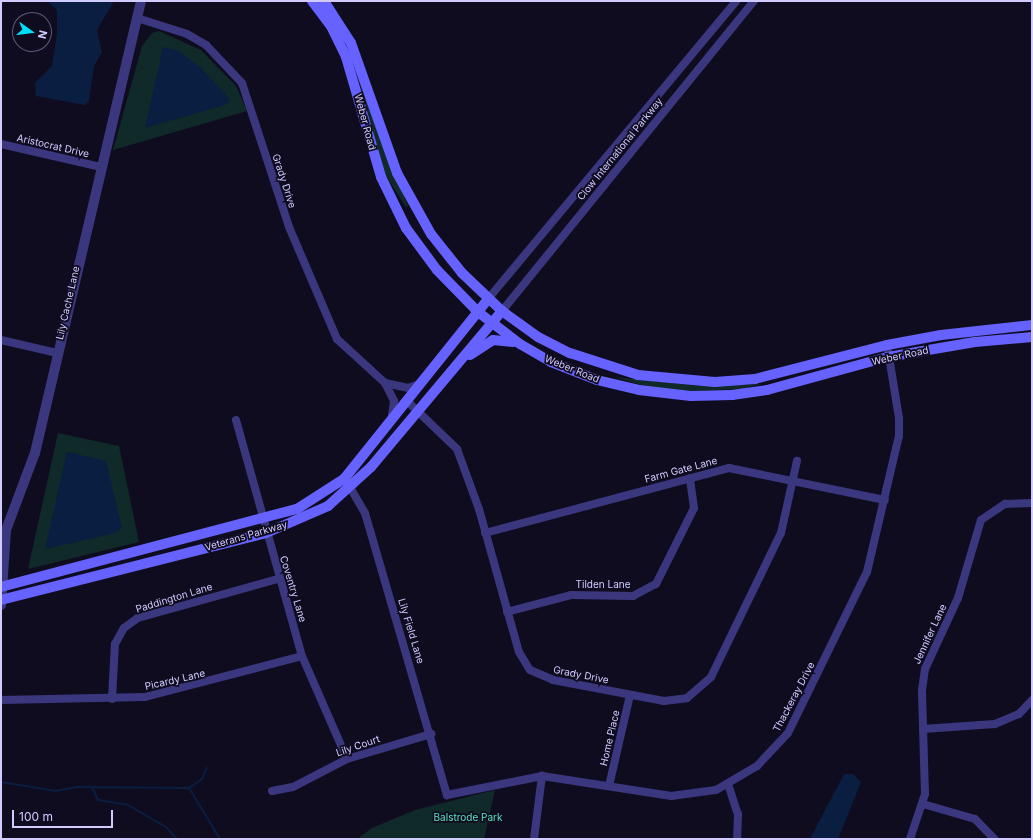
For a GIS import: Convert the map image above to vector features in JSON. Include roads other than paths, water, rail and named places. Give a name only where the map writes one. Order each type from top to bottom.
[{"type":"main road","name":"Weber Road","points":[[312,1],[331,26],[346,57],[381,177],[400,218],[436,270],[478,312],[520,344],[551,362],[597,380],[639,390],[691,396],[767,390],[888,357],[974,342],[1032,337]]},
{"type":"main road","name":"Weber Road","points":[[324,1],[351,43],[391,159],[415,209],[445,254],[488,299],[502,311],[538,337],[570,353],[616,370],[662,379],[755,379],[887,345],[979,328],[1032,325]]},
{"type":"main road","name":"Veterans Parkway","points":[[2,586],[262,520],[297,509],[344,479],[392,416],[488,299]]},
{"type":"main road","name":"Veterans Parkway","points":[[1,600],[266,533],[328,506],[352,487],[420,412],[502,311]]},
{"type":"main road","points":[[457,365],[493,340],[520,344]]},
{"type":"street","name":"Lily Cache Lane","points":[[1,605],[6,530],[35,453],[57,353],[141,1]]},
{"type":"street","name":"Clow International Parkway","points":[[488,299],[736,1]]},
{"type":"street","name":"Clow International Parkway","points":[[502,311],[754,1]]},
{"type":"street","name":"Grady Drive","points":[[138,18],[200,41],[242,83],[289,227],[337,339],[385,383],[394,400],[392,416]]},
{"type":"street","name":"Aristocrat Drive","points":[[1,144],[101,167]]},
{"type":"street","points":[[1,340],[57,353]]},
{"type":"street","name":"Thackeray Drive","points":[[447,795],[542,776],[671,796],[696,794],[728,784],[769,756],[798,716],[867,572],[885,500],[899,418],[887,345]]},
{"type":"street","points":[[385,383],[408,388],[419,384]]},
{"type":"street","name":"Grady Drive","points":[[406,400],[457,449],[472,485],[519,652],[530,670],[553,680],[630,695],[676,702],[700,690],[711,677],[781,532],[797,461]]},
{"type":"street","name":"Coventry Lane","points":[[236,420],[278,579],[302,656],[347,759]]},
{"type":"street","name":"Farm Gate Lane","points":[[485,533],[729,468],[885,500]]},
{"type":"street","name":"Tilden Lane","points":[[507,612],[571,595],[633,596],[656,584],[694,508],[690,478]]},
{"type":"street","name":"Lily Field Lane","points":[[344,479],[352,487],[365,514],[431,734],[447,795]]},
{"type":"street","name":"Jennifer Lane","points":[[910,839],[923,804],[925,669],[958,598],[976,529],[995,508],[1016,502],[1032,503]]},
{"type":"street","name":"Paddington Lane","points":[[112,699],[115,644],[124,628],[138,618],[278,579]]},
{"type":"street","name":"Picardy Lane","points":[[1,700],[112,699],[145,697],[175,691],[302,656]]},
{"type":"street","name":"Home Place","points":[[609,786],[630,695]]},
{"type":"street","points":[[923,729],[1000,723],[1020,714],[1032,700]]},
{"type":"street","name":"Lily Court","points":[[272,791],[293,787],[347,759],[431,734]]},
{"type":"street","points":[[534,839],[542,776]]},
{"type":"street","points":[[728,784],[738,814],[736,839]]},
{"type":"street","points":[[923,804],[975,818],[994,839]]},
{"type":"water","points":[[47,1],[114,1],[97,30],[102,52],[94,66],[89,101],[85,105],[36,96],[35,83],[52,66],[57,34],[57,10]]},
{"type":"water","points":[[163,47],[177,50],[201,68],[230,99],[228,104],[145,128]]},
{"type":"water","points":[[67,452],[106,461],[122,528],[115,533],[45,549]]},
{"type":"water","points":[[844,774],[853,774],[861,782],[838,839],[810,839]]},
{"type":"waterway","points":[[1,782],[56,791],[76,787],[189,788],[202,779],[207,768]]},
{"type":"waterway","points":[[92,787],[98,800],[128,805],[166,827],[177,839]]},
{"type":"waterway","points":[[189,788],[220,839]]},
{"type":"park label","name":"Balstrode Park","points":[[468,818]]}]
